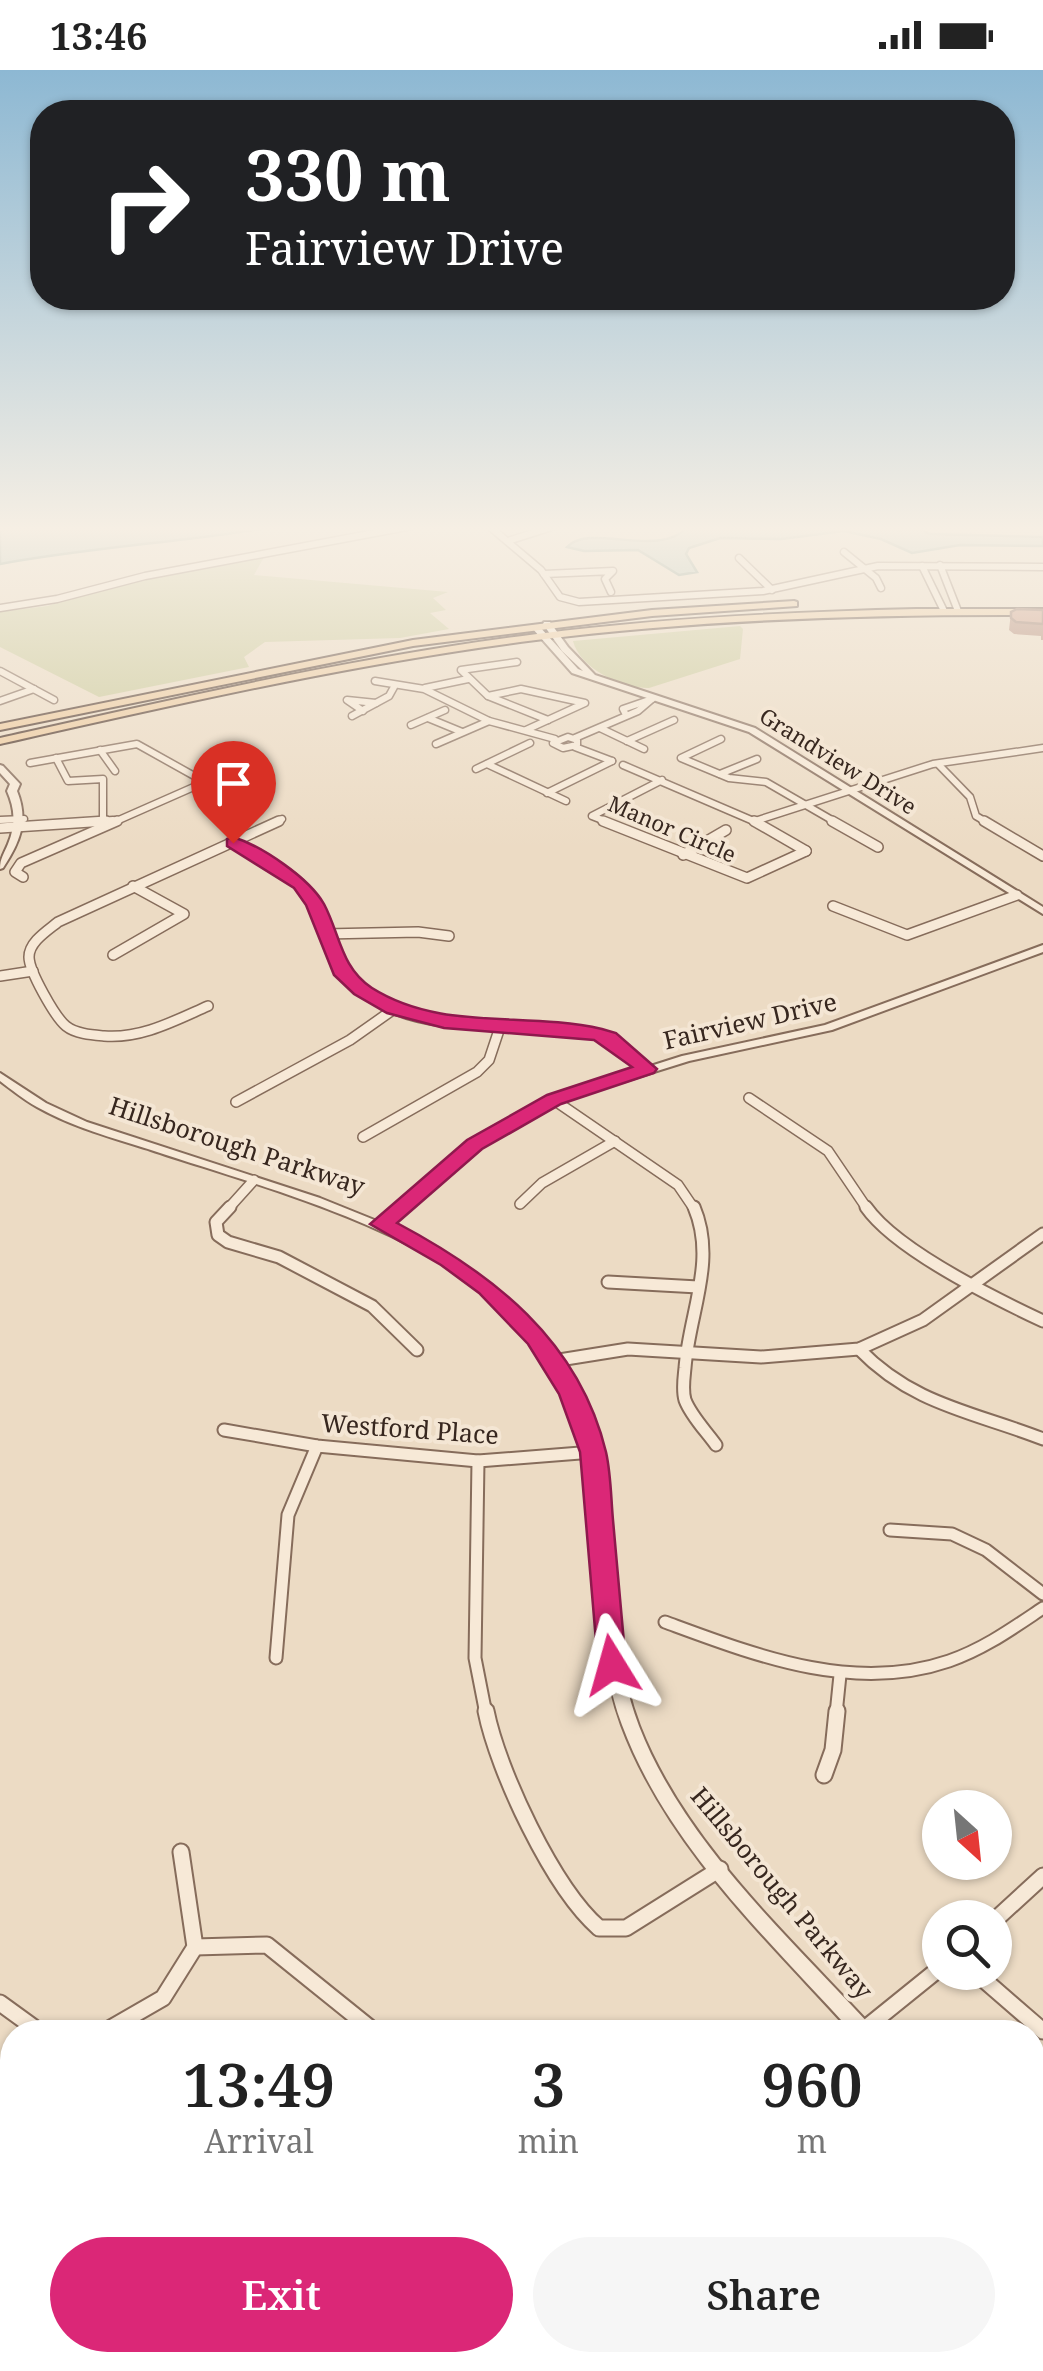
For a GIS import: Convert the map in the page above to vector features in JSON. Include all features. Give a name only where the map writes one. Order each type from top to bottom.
[{"type":"main road","points":[[0,727],[344,654],[484,633]]},
{"type":"main road","points":[[0,741],[345,668],[574,633]]},
{"type":"street","name":"Grandview Drive","points":[[544,633],[570,668],[652,699],[737,723],[1043,911]]},
{"type":"street","points":[[516,662],[461,670],[488,696],[548,720]]},
{"type":"street","points":[[0,672],[54,700]]},
{"type":"street","points":[[375,681],[424,688],[468,679]]},
{"type":"street","points":[[352,716],[389,696],[394,686]]},
{"type":"street","points":[[424,688],[489,720],[555,739],[556,746],[575,742],[648,706],[652,699]]},
{"type":"street","points":[[488,696],[521,689],[585,703],[526,730]]},
{"type":"street","points":[[0,701],[34,690]]},
{"type":"street","points":[[364,710],[347,700],[376,703]]},
{"type":"street","points":[[411,725],[445,710]]},
{"type":"street","points":[[428,718],[462,732]]},
{"type":"street","points":[[436,744],[489,720]]},
{"type":"street","points":[[627,741],[674,720]]},
{"type":"street","points":[[600,728],[644,749]]},
{"type":"street","points":[[721,740],[681,758],[720,774],[766,782],[878,847]]},
{"type":"street","points":[[547,793],[612,761],[575,742]]},
{"type":"street","points":[[476,769],[530,743]]},
{"type":"street","points":[[23,877],[14,872],[21,863],[205,782],[137,744],[30,763]]},
{"type":"street","points":[[624,764],[754,821],[844,790],[1002,749],[1043,748]]},
{"type":"street","points":[[100,750],[115,771]]},
{"type":"street","points":[[56,758],[68,782],[103,779],[103,819]]},
{"type":"street","points":[[720,774],[757,759]]},
{"type":"street","points":[[487,764],[566,801]]},
{"type":"street","points":[[939,765],[970,797],[976,816],[1043,856]]},
{"type":"street","points":[[0,768],[15,784],[12,791],[20,823],[0,866]]},
{"type":"street","name":"Manor Circle","points":[[662,780],[592,816],[747,878],[806,851],[754,821]]},
{"type":"street","points":[[0,785],[12,791]]},
{"type":"street","points":[[0,824],[117,820]]},
{"type":"street","points":[[208,1006],[149,1031],[122,1037],[80,1032],[65,1025],[32,971],[29,958],[34,944],[58,922],[282,820]]},
{"type":"street","points":[[683,855],[726,830]]},
{"type":"street","points":[[233,843],[301,884],[315,905],[340,970],[361,990],[394,1008],[444,1022],[575,1030],[609,1038],[646,1069]]},
{"type":"street","points":[[113,955],[184,914],[133,886]]},
{"type":"street","points":[[833,906],[907,935],[1017,895]]},
{"type":"street","points":[[325,934],[418,932],[449,936]]},
{"type":"street","name":"Fairview Drive","points":[[382,1224],[474,1144],[554,1100],[646,1069],[828,1028],[1043,948]]},
{"type":"street","points":[[0,976],[32,971]]},
{"type":"street","points":[[236,1102],[350,1040],[394,1008]]},
{"type":"street","points":[[364,1137],[477,1072],[488,1060],[500,1027]]},
{"type":"street","name":"Hillsborough Parkway","points":[[0,1076],[42,1105],[83,1124],[382,1224],[449,1260],[513,1311],[554,1361],[584,1422],[593,1452],[612,1665],[630,1726],[654,1779],[720,1869],[852,2020]]},
{"type":"street","points":[[749,1098],[828,1151],[880,1227],[973,1285],[1043,1321]]},
{"type":"street","points":[[554,1100],[678,1185],[695,1203],[704,1223],[707,1248],[685,1351],[685,1399],[716,1444]]},
{"type":"street","points":[[520,1204],[542,1184],[615,1141]]},
{"type":"street","points":[[254,1180],[216,1222],[218,1236],[280,1257],[372,1306],[417,1350]]},
{"type":"street","points":[[554,1361],[628,1349],[761,1356],[860,1349],[923,1320],[1043,1234]]},
{"type":"street","points":[[608,1282],[698,1287]]},
{"type":"street","points":[[860,1349],[877,1371],[911,1396],[1043,1438]]},
{"type":"street","name":"Westford Place","points":[[224,1430],[317,1446],[478,1461],[593,1452]]},
{"type":"street","points":[[276,1658],[288,1515],[317,1446]]},
{"type":"street","points":[[478,1461],[475,1658],[491,1738],[518,1806],[583,1914],[599,1928],[626,1928],[720,1869]]},
{"type":"street","points":[[890,1530],[952,1534],[986,1550],[1043,1594]]},
{"type":"street","points":[[665,1622],[770,1660],[840,1675],[910,1671],[950,1660],[992,1642],[1043,1608]]},
{"type":"street","points":[[824,1775],[833,1750],[840,1675]]},
{"type":"street","points":[[125,2020],[163,1998],[196,1947],[180,1852]]},
{"type":"street","points":[[1012,1904],[1043,1876]]},
{"type":"street","points":[[196,1947],[267,1945],[360,2020]]},
{"type":"street","points":[[877,2020],[922,1983]]},
{"type":"street","points":[[996,1990],[1030,2020]]},
{"type":"street","points":[[0,2003],[23,2020]]},
{"type":"shaded area","points":[[0,633],[425,633],[400,638],[265,642],[244,657],[249,667],[99,697],[0,647]]},
{"type":"shaded area","points":[[658,633],[743,633],[740,659],[649,688],[627,685],[604,675],[584,660],[573,641]]},
{"type":"route","points":[[233,843],[301,884],[315,905],[340,970],[361,990],[394,1008],[444,1022],[575,1030],[609,1038],[646,1069],[554,1100],[474,1144],[382,1224],[449,1260],[513,1311],[554,1361],[572,1393],[593,1452],[599,1491],[605,1618],[612,1665]]}]
